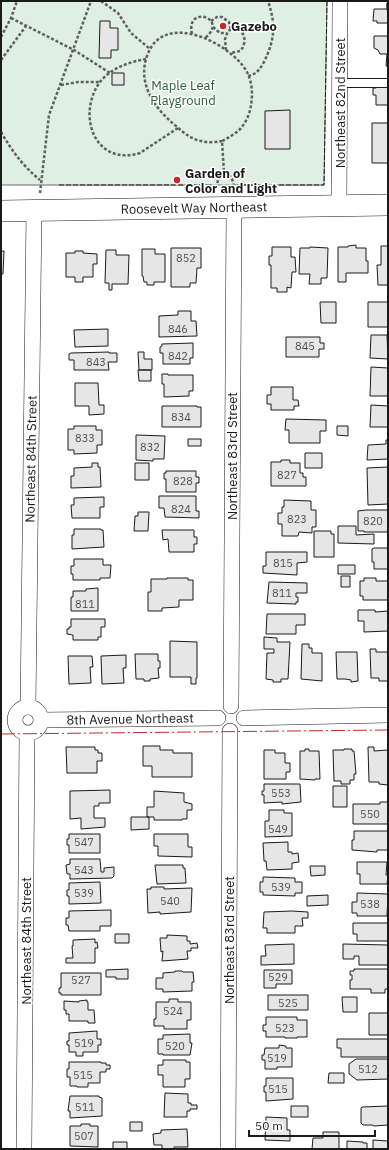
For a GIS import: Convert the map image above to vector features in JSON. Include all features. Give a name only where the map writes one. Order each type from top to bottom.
[{"type":"main road","name":"Roosevelt Way Northeast","points":[[1,211],[34,211],[234,197],[339,205],[388,205]]},
{"type":"street","name":"Northeast 82nd Street","points":[[339,205],[340,1]]},
{"type":"street","name":"Northeast 83rd Street","points":[[231,706],[234,197]]},
{"type":"street","name":"Northeast 84th Street","points":[[28,707],[34,211]]},
{"type":"street","points":[[231,706],[236,706],[240,709],[244,718],[242,725],[239,728],[230,731],[223,729],[220,726],[218,718],[224,707],[231,706]]},
{"type":"street","points":[[28,707],[34,708],[38,711],[42,723],[37,730],[27,734],[18,729],[8,719],[21,709],[28,707]]},
{"type":"street","points":[[244,718],[388,715]]},
{"type":"street","name":"8th Avenue Northeast","points":[[42,720],[218,718]]},
{"type":"street","name":"Northeast 83rd Street","points":[[228,1149],[230,731]]},
{"type":"street","name":"Northeast 84th Street","points":[[24,1149],[27,734]]},
{"type":"lane","points":[[340,83],[388,83]]},
{"type":"path","points":[[1,37],[17,1]]},
{"type":"path","points":[[40,190],[49,115],[91,1]]},
{"type":"path","points":[[101,1],[118,13],[131,33],[150,49]]},
{"type":"path","points":[[248,76],[254,75],[259,71],[274,35],[274,22],[268,1]]},
{"type":"path","points":[[211,21],[222,16],[229,22],[231,30]]},
{"type":"path","points":[[192,34],[191,26],[193,20],[196,18],[205,17],[211,21],[213,27],[220,33],[227,33]]},
{"type":"path","points":[[10,18],[74,50],[110,73]]},
{"type":"path","points":[[1,60],[26,26]]},
{"type":"path","points":[[205,39],[212,31],[213,27]]},
{"type":"path","points":[[226,50],[225,39],[227,33],[231,30],[237,29],[243,33],[244,46],[240,51],[230,53]]},
{"type":"path","points":[[180,32],[192,34],[226,50],[239,61],[248,76],[252,88],[252,101],[249,115],[243,126],[222,141],[206,142],[187,135],[158,110],[145,85],[144,72],[146,59],[150,49],[158,40],[172,33],[180,32]]},
{"type":"path","points":[[146,59],[127,63],[110,73],[100,82],[94,94],[91,106],[91,131],[95,138],[107,150],[121,155],[134,155],[140,153],[178,128]]},
{"type":"path","points":[[60,86],[78,82],[100,82]]},
{"type":"path","points":[[1,132],[27,169],[41,180]]},
{"type":"path","points":[[222,141],[224,173]]},
{"type":"path","points":[[217,188],[218,178],[224,173]]},
{"type":"path","points":[[224,173],[232,179],[234,197]]},
{"type":"green space","name":"Maple Leaf Playground","points":[[1,1],[327,1],[324,185],[1,185]]},
{"type":"building","points":[[387,3],[388,23],[377,23],[377,21],[373,21],[374,9],[387,9]]},
{"type":"building","points":[[100,21],[110,21],[110,28],[118,28],[118,50],[111,50],[111,58],[99,58]]},
{"type":"building","points":[[374,36],[388,36],[388,66],[386,66],[387,54],[380,54],[378,50],[374,48]]},
{"type":"building","points":[[112,73],[124,73],[124,85],[112,85]]},
{"type":"building","points":[[376,86],[388,86],[388,105],[376,105],[376,95],[373,95],[373,88],[376,88]]},
{"type":"building","points":[[290,110],[290,149],[265,149],[265,111]]},
{"type":"building","points":[[372,123],[388,123],[388,163],[372,163]]},
{"type":"building","points":[[356,245],[356,248],[366,248],[368,273],[346,273],[346,282],[338,282],[338,247]]},
{"type":"building","points":[[381,246],[388,246],[388,285],[378,285],[377,265],[381,265]]},
{"type":"building","points":[[272,247],[291,247],[291,257],[295,257],[296,272],[292,272],[291,288],[287,287],[287,292],[277,292],[277,288],[271,288],[271,265],[269,265],[269,256],[272,256]]},
{"type":"building","points":[[171,248],[201,248],[201,268],[197,268],[196,283],[190,283],[190,287],[171,287]]},
{"type":"building","points":[[300,248],[328,248],[327,278],[321,278],[321,284],[309,284],[310,274],[299,274]]},
{"type":"building","points":[[142,249],[155,249],[155,254],[165,254],[165,282],[154,282],[154,285],[147,285],[147,282],[144,282],[142,276]]},
{"type":"building","points":[[106,250],[116,250],[116,255],[129,255],[128,284],[112,284],[112,290],[109,290],[109,283],[105,283]]},
{"type":"building","points":[[1,251],[4,251],[3,274],[1,274]]},
{"type":"building","points":[[75,251],[97,254],[97,264],[93,264],[93,277],[83,277],[83,282],[75,282],[75,277],[66,277],[66,253],[75,253]]},
{"type":"building","points":[[320,302],[336,302],[336,323],[321,323]]},
{"type":"building","points":[[368,302],[388,302],[388,327],[368,327]]},
{"type":"building","points":[[178,311],[191,311],[191,321],[196,321],[197,336],[159,337],[159,316],[178,315]]},
{"type":"building","points":[[108,329],[108,346],[75,347],[74,330]]},
{"type":"building","points":[[371,335],[387,335],[388,359],[370,358]]},
{"type":"building","points":[[286,337],[320,337],[320,343],[324,343],[324,349],[319,349],[319,357],[286,357]]},
{"type":"building","points":[[193,343],[193,358],[190,358],[190,364],[163,364],[163,353],[160,353],[160,347],[162,344]]},
{"type":"building","points":[[138,352],[144,352],[144,359],[152,359],[152,370],[139,370]]},
{"type":"building","points":[[71,353],[117,353],[117,362],[108,362],[109,370],[74,370],[74,360],[69,360],[69,354]]},
{"type":"building","points":[[371,367],[388,368],[388,396],[370,396]]},
{"type":"building","points":[[138,370],[151,370],[151,381],[139,381]]},
{"type":"building","points":[[162,374],[193,375],[193,391],[189,391],[189,396],[164,397]]},
{"type":"building","points":[[75,383],[98,383],[99,405],[104,405],[104,414],[89,415],[89,406],[75,406]]},
{"type":"building","points":[[271,387],[293,387],[293,400],[298,400],[299,406],[294,406],[294,410],[271,410],[271,404],[267,404],[267,395],[271,395]]},
{"type":"building","points":[[371,405],[388,406],[388,427],[370,427]]},
{"type":"building","points":[[162,406],[201,407],[201,427],[162,427]]},
{"type":"building","points":[[286,419],[326,420],[326,431],[320,431],[320,443],[289,443],[289,430],[285,430]]},
{"type":"building","points":[[74,426],[96,426],[96,430],[102,430],[102,445],[97,445],[97,453],[74,454],[74,450],[68,450],[68,429],[74,429]]},
{"type":"building","points":[[337,426],[348,426],[348,436],[337,435]]},
{"type":"building","points":[[136,435],[165,436],[164,459],[153,459],[153,461],[136,460]]},
{"type":"building","points":[[188,439],[201,439],[201,446],[188,446]]},
{"type":"building","points":[[386,440],[388,440],[388,459],[367,460],[368,445],[386,444]]},
{"type":"building","points":[[305,453],[322,453],[322,468],[305,468]]},
{"type":"building","points":[[281,460],[290,460],[290,463],[300,463],[300,473],[303,473],[303,477],[306,477],[306,486],[271,486],[271,462],[281,462]]},
{"type":"building","points":[[92,463],[98,463],[98,467],[100,467],[101,487],[71,488],[71,476],[74,476],[74,468],[92,467]]},
{"type":"building","points":[[135,463],[149,463],[149,480],[135,480]]},
{"type":"building","points":[[388,467],[388,504],[368,505],[367,468]]},
{"type":"building","points":[[166,471],[196,471],[196,477],[199,477],[199,483],[196,483],[196,492],[166,492],[166,479],[164,479],[164,473],[166,473]]},
{"type":"building","points":[[159,496],[196,496],[196,511],[199,511],[199,518],[165,517],[164,508],[159,508]]},
{"type":"building","points":[[104,497],[104,507],[100,507],[100,518],[72,518],[71,505],[74,505],[74,498]]},
{"type":"building","points":[[284,500],[311,501],[311,510],[316,510],[316,527],[312,527],[312,533],[299,532],[298,536],[282,536],[282,524],[278,524],[278,513],[282,513]]},
{"type":"building","points":[[388,510],[388,532],[358,531],[358,511]]},
{"type":"building","points":[[138,512],[149,512],[148,531],[134,531],[135,516],[138,516]]},
{"type":"building","points":[[338,526],[356,526],[356,535],[374,534],[374,544],[338,543]]},
{"type":"building","points":[[74,529],[103,530],[104,547],[72,549],[72,535],[74,535]]},
{"type":"building","points":[[162,530],[194,530],[194,537],[197,537],[197,544],[194,544],[194,552],[169,552],[168,539],[163,540]]},
{"type":"building","points":[[314,531],[331,531],[331,534],[334,534],[334,557],[314,557]]},
{"type":"building","points":[[388,548],[388,569],[374,569],[374,562],[372,562],[372,549]]},
{"type":"building","points":[[266,552],[307,552],[307,562],[297,563],[297,575],[263,573],[263,566],[266,566]]},
{"type":"building","points":[[74,559],[103,559],[103,565],[111,565],[110,578],[100,578],[100,580],[73,580],[71,566],[74,566]]},
{"type":"building","points":[[338,565],[355,565],[355,574],[338,574]]},
{"type":"building","points":[[341,576],[350,576],[350,587],[341,587]]},
{"type":"building","points":[[188,578],[188,580],[193,580],[193,600],[179,600],[179,607],[162,608],[162,611],[148,611],[148,592],[151,592],[151,579]]},
{"type":"building","points":[[364,578],[376,578],[376,581],[388,581],[388,600],[363,600],[363,596],[360,596],[360,581],[364,581]]},
{"type":"building","points":[[269,582],[307,583],[307,593],[296,593],[298,602],[296,602],[296,604],[267,603]]},
{"type":"building","points":[[98,588],[98,611],[71,611],[71,597],[73,597],[73,591],[86,591],[86,589]]},
{"type":"building","points":[[358,610],[375,610],[375,612],[388,611],[388,631],[364,632],[364,621],[358,621]]},
{"type":"building","points":[[267,614],[305,614],[305,625],[296,625],[296,634],[266,634]]},
{"type":"building","points":[[71,619],[105,619],[105,627],[101,627],[101,637],[98,637],[98,640],[73,640],[73,635],[67,634],[67,629],[71,627]]},
{"type":"building","points":[[264,637],[277,638],[277,642],[290,642],[288,679],[281,679],[281,682],[273,682],[273,680],[266,679],[267,653],[274,653],[274,649],[264,649]]},
{"type":"building","points":[[170,641],[197,642],[196,684],[191,684],[191,677],[170,677]]},
{"type":"building","points":[[302,644],[309,644],[309,648],[312,648],[312,653],[322,653],[322,681],[301,679]]},
{"type":"building","points":[[370,649],[376,649],[376,652],[388,652],[388,681],[379,681],[379,678],[371,678]]},
{"type":"building","points":[[336,652],[357,652],[358,681],[351,682],[351,680],[337,679]]},
{"type":"building","points":[[135,654],[158,654],[158,661],[160,661],[160,668],[158,668],[159,678],[150,679],[150,681],[136,679]]},
{"type":"building","points":[[126,655],[126,668],[123,668],[124,683],[102,684],[101,656]]},
{"type":"building","points":[[68,656],[92,656],[93,667],[90,667],[91,683],[69,684]]},
{"type":"building","points":[[143,746],[160,746],[160,750],[173,750],[173,753],[192,753],[192,777],[152,777],[152,766],[143,766]]},
{"type":"building","points":[[66,747],[95,747],[95,750],[98,750],[98,753],[102,753],[102,761],[97,761],[97,773],[67,773]]},
{"type":"building","points":[[368,747],[374,747],[374,751],[388,750],[388,785],[379,784],[379,782],[369,782]]},
{"type":"building","points":[[305,749],[309,749],[309,751],[319,751],[320,779],[300,779],[300,751],[305,751]]},
{"type":"building","points":[[352,749],[352,751],[354,751],[356,774],[354,774],[354,780],[350,780],[350,784],[341,784],[341,781],[334,781],[333,750]]},
{"type":"building","points":[[264,750],[275,750],[275,753],[285,753],[285,763],[290,763],[290,772],[286,772],[286,779],[264,779]]},
{"type":"building","points":[[264,784],[300,784],[301,802],[282,804],[282,802],[264,803],[264,795],[262,795],[262,791],[264,791]]},
{"type":"building","points":[[333,786],[347,786],[347,807],[333,807]]},
{"type":"building","points":[[110,790],[110,803],[99,803],[99,806],[94,806],[94,818],[105,818],[105,827],[81,829],[81,818],[70,819],[70,791]]},
{"type":"building","points":[[154,791],[184,793],[184,802],[192,804],[192,810],[187,810],[187,819],[154,820],[154,817],[147,817],[147,807],[154,807]]},
{"type":"building","points":[[380,802],[388,802],[388,824],[353,824],[353,804],[380,804]]},
{"type":"building","points":[[269,810],[284,810],[284,813],[292,813],[292,836],[265,837],[265,821],[269,821]]},
{"type":"building","points":[[131,817],[149,817],[149,829],[131,830]]},
{"type":"building","points":[[354,831],[388,831],[388,850],[377,850],[377,852],[352,850]]},
{"type":"building","points":[[69,834],[100,834],[100,853],[69,853],[67,839],[69,839]]},
{"type":"building","points":[[154,834],[188,834],[188,847],[192,847],[192,857],[158,856],[158,846],[154,846]]},
{"type":"building","points":[[288,842],[288,852],[292,852],[292,854],[298,853],[299,862],[292,863],[292,869],[267,870],[266,861],[264,861],[263,843]]},
{"type":"building","points":[[70,859],[100,859],[101,872],[104,872],[104,868],[114,867],[114,876],[112,878],[70,879],[70,874],[67,874],[66,865],[70,864]]},
{"type":"building","points":[[357,862],[387,862],[387,884],[360,884],[360,874],[357,874]]},
{"type":"building","points":[[155,865],[183,865],[183,868],[185,868],[186,883],[157,884]]},
{"type":"building","points":[[310,866],[325,866],[325,875],[311,876]]},
{"type":"building","points":[[263,877],[295,878],[295,882],[302,882],[302,893],[295,893],[295,896],[263,895],[263,892],[260,892],[260,882],[263,882]]},
{"type":"building","points":[[100,882],[101,903],[69,904],[67,890],[69,890],[69,883]]},
{"type":"building","points":[[151,887],[164,887],[164,889],[192,888],[191,912],[160,914],[160,912],[148,913],[147,889],[151,889]]},
{"type":"building","points":[[357,893],[388,894],[387,916],[357,916],[357,913],[352,913],[352,902],[357,902]]},
{"type":"building","points":[[328,895],[328,905],[307,906],[307,896]]},
{"type":"building","points":[[111,910],[111,926],[100,926],[100,931],[69,931],[68,925],[66,925],[66,918],[69,918],[69,911]]},
{"type":"building","points":[[264,912],[308,912],[308,918],[302,918],[303,926],[295,926],[295,933],[267,933],[267,928],[263,928]]},
{"type":"building","points":[[353,923],[388,923],[388,941],[357,941],[357,934],[353,934]]},
{"type":"building","points":[[115,934],[129,934],[129,943],[115,943]]},
{"type":"building","points":[[167,935],[187,936],[187,941],[190,941],[190,944],[197,943],[198,948],[191,948],[191,951],[187,951],[188,959],[162,961],[163,951],[161,952],[160,938],[167,938]]},
{"type":"building","points":[[95,939],[95,943],[97,942],[98,948],[95,948],[95,963],[66,963],[66,958],[73,958],[73,940]]},
{"type":"building","points":[[294,944],[294,964],[261,965],[261,956],[266,956],[265,945]]},
{"type":"building","points":[[343,944],[388,945],[388,965],[359,965],[359,956],[354,956],[354,959],[343,959]]},
{"type":"building","points":[[128,969],[128,979],[106,977],[106,970]]},
{"type":"building","points":[[354,969],[388,969],[388,989],[385,989],[385,993],[371,993],[371,989],[350,989],[350,980],[352,980],[352,975],[350,975],[350,971],[354,971]]},
{"type":"building","points":[[264,970],[292,970],[292,984],[276,984],[276,988],[264,988]]},
{"type":"building","points":[[175,971],[193,972],[194,982],[192,982],[192,991],[163,992],[163,989],[156,989],[156,978],[163,978],[163,973]]},
{"type":"building","points":[[61,973],[101,973],[101,995],[61,995],[61,993],[59,993],[59,988],[61,988]]},
{"type":"building","points":[[268,995],[308,995],[308,1010],[268,1010]]},
{"type":"building","points":[[342,997],[357,997],[357,1012],[343,1012]]},
{"type":"building","points":[[169,999],[178,999],[178,1002],[191,1002],[191,1020],[187,1020],[187,1029],[164,1029],[164,1026],[154,1026],[154,1019],[156,1019],[156,1002],[169,1002]]},
{"type":"building","points":[[87,1000],[88,1010],[94,1010],[95,1023],[88,1023],[88,1021],[69,1021],[69,1014],[66,1014],[66,1010],[64,1010],[64,1001],[79,1002]]},
{"type":"building","points":[[369,1013],[388,1013],[388,1035],[369,1035]]},
{"type":"building","points":[[266,1017],[297,1017],[297,1020],[307,1020],[307,1037],[266,1037],[266,1031],[263,1031],[263,1025],[266,1025]]},
{"type":"building","points":[[97,1031],[97,1039],[101,1039],[101,1045],[98,1045],[98,1052],[83,1052],[83,1056],[76,1056],[76,1052],[69,1052],[69,1045],[67,1045],[67,1041],[69,1041],[69,1033]]},
{"type":"building","points":[[190,1034],[190,1043],[192,1043],[190,1055],[158,1054],[158,1039],[163,1039],[163,1035]]},
{"type":"building","points":[[337,1039],[388,1039],[388,1057],[341,1057],[341,1048],[337,1048]]},
{"type":"building","points":[[279,1045],[286,1046],[286,1048],[292,1048],[292,1067],[265,1069],[265,1060],[262,1060],[262,1055],[264,1055],[265,1048],[279,1048]]},
{"type":"building","points":[[356,1059],[388,1059],[388,1079],[357,1080],[349,1074],[349,1064]]},
{"type":"building","points":[[163,1060],[186,1060],[186,1062],[190,1062],[190,1079],[185,1079],[185,1087],[163,1087],[163,1075],[158,1075],[158,1065],[163,1065]]},
{"type":"building","points":[[69,1062],[101,1062],[106,1063],[106,1065],[110,1065],[110,1069],[106,1069],[106,1072],[100,1072],[100,1083],[88,1083],[88,1087],[70,1086],[70,1077],[67,1077]]},
{"type":"building","points":[[329,1073],[344,1073],[344,1083],[328,1083]]},
{"type":"building","points":[[266,1078],[293,1078],[293,1099],[266,1101],[264,1086],[266,1086]]},
{"type":"building","points":[[165,1093],[188,1094],[188,1103],[191,1103],[191,1105],[197,1105],[197,1109],[190,1109],[190,1111],[187,1111],[187,1117],[164,1117]]},
{"type":"building","points":[[70,1096],[99,1096],[102,1098],[102,1116],[70,1118],[70,1111],[68,1111]]},
{"type":"building","points":[[291,1106],[308,1106],[308,1117],[291,1117]]},
{"type":"building","points":[[388,1106],[388,1125],[374,1126],[363,1125],[361,1123],[362,1107]]},
{"type":"building","points":[[266,1117],[287,1118],[287,1130],[290,1130],[290,1141],[265,1140]]},
{"type":"building","points":[[130,1122],[142,1122],[142,1131],[130,1131]]},
{"type":"building","points":[[81,1124],[98,1126],[98,1147],[70,1146],[70,1126],[81,1126]]},
{"type":"building","points":[[187,1129],[188,1147],[162,1149],[162,1145],[154,1145],[153,1134],[161,1133],[161,1130]]},
{"type":"building","points":[[323,1132],[339,1132],[339,1149],[312,1149],[313,1138],[323,1138]]},
{"type":"building","points":[[373,1140],[388,1141],[388,1149],[373,1149]]},
{"type":"building","points":[[347,1141],[367,1143],[367,1149],[347,1149]]},
{"type":"building","points":[[113,1142],[127,1142],[127,1149],[113,1149]]},
{"type":"fence","points":[[237,185],[324,185],[327,1]]},
{"type":"fence","points":[[59,185],[211,185]]},
{"type":"power","points":[[1,734],[388,730]]},
{"type":"place","name":"Gazebo","points":[[223,26]]},
{"type":"place","name":"Garden of Color and Light","points":[[177,180]]}]
